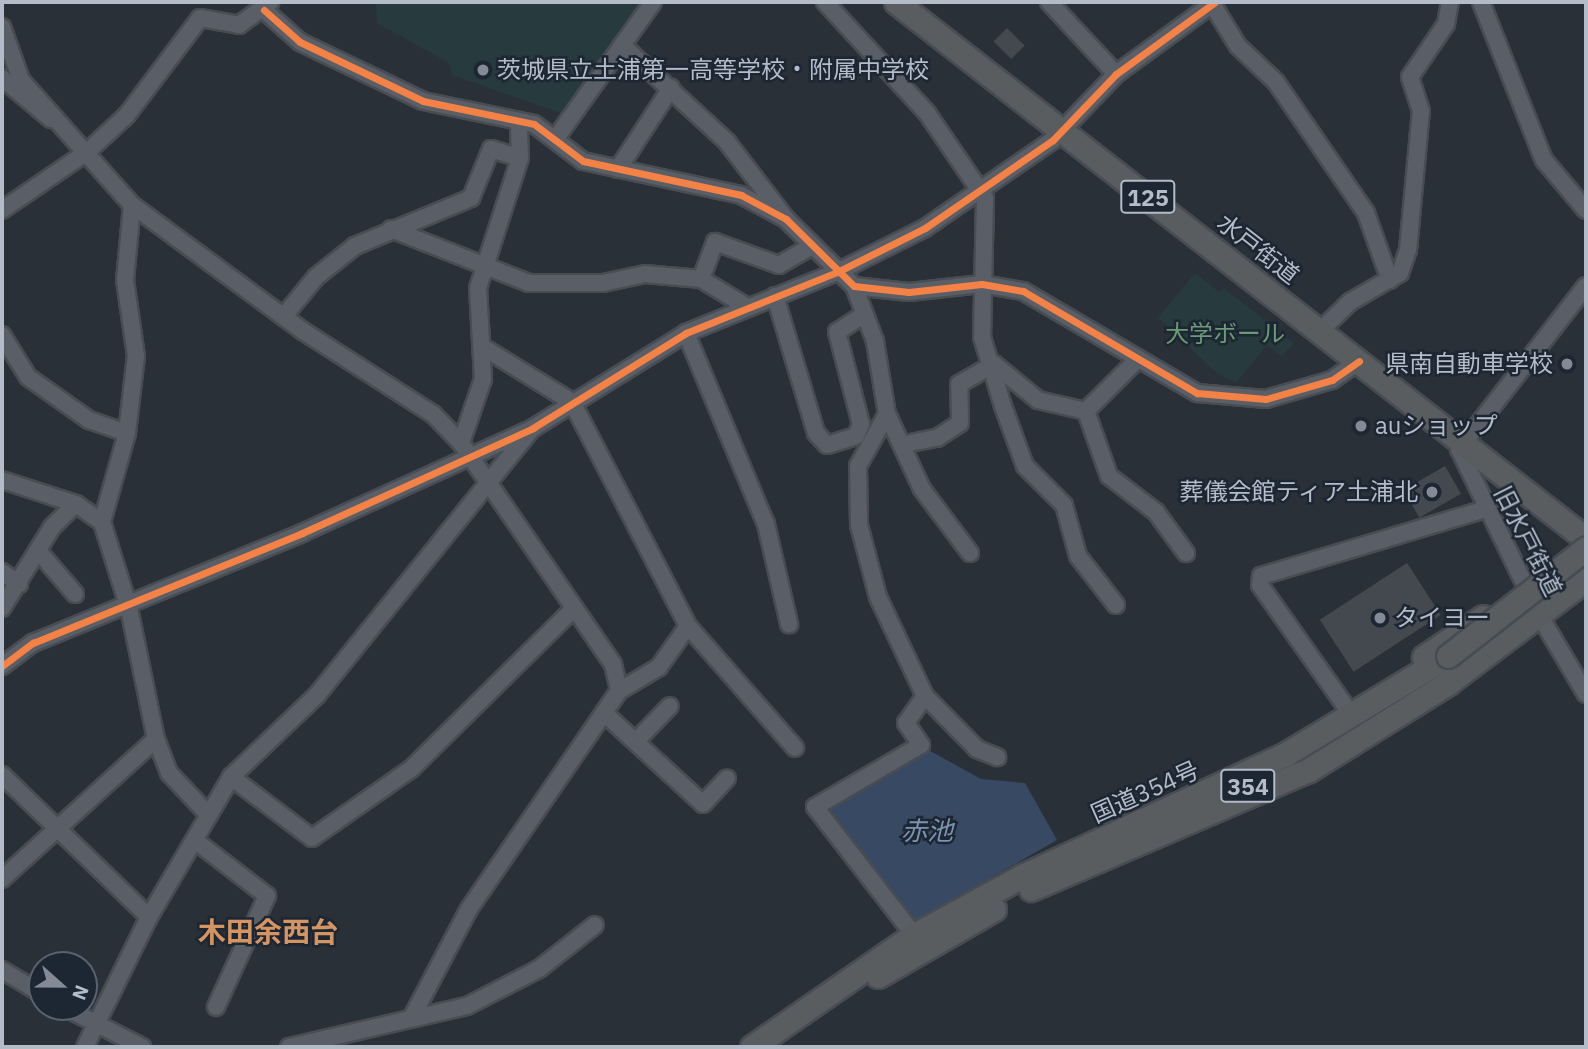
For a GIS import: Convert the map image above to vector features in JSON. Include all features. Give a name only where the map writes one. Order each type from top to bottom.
[{"type":"highway","name":"水戸街道","points":[[897,2],[1586,539]]},
{"type":"highway","points":[[1027,882],[1101,828],[1214,778],[1346,707],[1524,585],[1586,539]]},
{"type":"highway","name":"国道354号","points":[[1452,661],[1586,539]]},
{"type":"highway","name":"国道354号","points":[[752,1047],[914,934],[1302,760],[1452,661],[1586,564]]},
{"type":"highway","points":[[1027,882],[1309,770],[1541,618],[1586,579]]},
{"type":"highway","name":"国道354号","points":[[775,1047],[853,990],[1027,882]]},
{"type":"street","points":[[556,138],[653,2]]},
{"type":"street","points":[[825,2],[927,113],[980,189],[988,215],[982,284],[982,337],[994,364],[1025,466],[1064,505],[1078,556],[1116,605]]},
{"type":"street","points":[[1049,2],[1116,74]]},
{"type":"street","points":[[1320,331],[1350,302],[1390,280],[1408,250],[1421,111],[1410,77],[1446,24],[1450,2]]},
{"type":"street","points":[[1481,2],[1544,160],[1586,210]]},
{"type":"street","points":[[85,1047],[149,917],[197,842],[207,813],[230,777],[317,695],[419,575],[484,485],[533,428],[686,333],[744,305],[837,272],[925,228],[1064,131],[1116,74],[1213,3],[1366,213],[1390,280]]},
{"type":"street","points":[[2,210],[86,152],[141,101],[169,51],[200,18],[239,25],[267,6],[299,41],[423,101],[519,121],[556,138],[583,161],[696,181],[786,219]]},
{"type":"street","points":[[2,27],[21,80],[132,205],[284,316],[433,414],[466,449],[484,485],[613,664],[619,691]]},
{"type":"street","points":[[622,45],[671,88],[771,191],[786,219],[854,286],[909,292],[982,284],[1051,304],[1186,391],[1258,400],[1332,380],[1359,361]]},
{"type":"street","points":[[2,78],[58,120]]},
{"type":"street","points":[[618,169],[671,88]]},
{"type":"street","points":[[466,449],[483,379],[478,288],[520,158],[519,121]]},
{"type":"street","points":[[284,316],[328,267],[391,229],[471,198],[491,149],[520,158]]},
{"type":"street","points":[[132,205],[125,279],[136,356],[127,433],[102,522],[129,608],[156,739],[169,773],[207,813]]},
{"type":"street","points":[[391,229],[486,269],[529,283],[603,282],[645,274],[701,279],[744,305]]},
{"type":"street","points":[[701,279],[715,242],[779,265],[812,246]]},
{"type":"street","points":[[854,286],[862,316],[875,341],[887,414],[905,444],[922,489],[970,553]]},
{"type":"street","points":[[1460,441],[1561,326],[1586,286]]},
{"type":"street","points":[[775,296],[816,433],[827,444],[856,436],[861,424],[837,332],[862,316]]},
{"type":"street","points":[[686,333],[766,524],[789,624]]},
{"type":"street","points":[[2,335],[28,377],[89,420],[127,433]]},
{"type":"street","points":[[481,346],[572,402],[688,626],[795,748]]},
{"type":"street","points":[[1086,411],[1138,359]]},
{"type":"street","points":[[994,364],[1038,400],[1086,411]]},
{"type":"street","points":[[905,444],[937,438],[960,423],[959,384],[994,364]]},
{"type":"street","points":[[1086,411],[1095,451],[1109,476],[1156,512],[1186,553]]},
{"type":"street","points":[[887,414],[862,450],[859,525],[878,597],[925,696],[977,749],[997,757]]},
{"type":"street","points":[[3,664],[33,643],[129,608],[466,449],[533,428]]},
{"type":"street","name":"旧水戸街道","points":[[1460,441],[1486,509],[1541,618],[1586,694]]},
{"type":"street","points":[[1476,488],[1489,476],[1505,475]]},
{"type":"street","points":[[2,480],[76,504],[102,522]]},
{"type":"street","points":[[2,608],[40,553],[52,527],[76,504]]},
{"type":"street","points":[[1346,707],[1259,585],[1261,576],[1486,509]]},
{"type":"street","points":[[40,553],[75,594]]},
{"type":"street","points":[[2,572],[19,584]]},
{"type":"street","points":[[230,777],[312,838],[411,769],[575,608]]},
{"type":"street","points":[[411,1019],[469,909],[619,691],[659,667],[688,626]]},
{"type":"street","points":[[2,645],[3,664]]},
{"type":"street","points":[[914,934],[815,807],[921,745],[906,723],[925,696]]},
{"type":"street","points":[[637,740],[670,706]]},
{"type":"street","points":[[604,713],[637,740],[703,804],[727,778]]},
{"type":"street","points":[[2,879],[156,739]]},
{"type":"street","points":[[2,775],[149,917]]},
{"type":"street","points":[[197,842],[267,896],[216,1007]]},
{"type":"street","points":[[289,1047],[411,1019],[500,992],[595,925]]},
{"type":"street","points":[[2,970],[28,986]]},
{"type":"street","points":[[88,1021],[142,1047]]},
{"type":"green space","name":"茨城県立土浦第一高等学校・附属中学校","points":[[376,2],[640,2],[566,115],[452,75],[449,63],[377,23]]},
{"type":"green space","name":"大学ボール","points":[[1195,273],[1219,292],[1224,288],[1294,343],[1282,356],[1267,345],[1236,383],[1217,373],[1158,318]]},
{"type":"water","name":"赤池","points":[[923,747],[981,779],[1025,783],[1057,840],[910,924],[817,808]]},
{"type":"building","points":[[1007,28],[1025,46],[1011,59],[994,41]]},
{"type":"building","name":"葬儀会館ティア土浦北","points":[[1445,466],[1461,494],[1419,518],[1403,490]]},
{"type":"building","name":"タイヨー","points":[[1407,563],[1441,615],[1354,672],[1320,620]]},
{"type":"cycle path","points":[[2,666],[33,643],[302,533],[533,428],[686,333],[837,272],[925,228],[1053,140],[1116,74],[1215,2]]},
{"type":"cycle path","points":[[264,10],[300,42],[423,101],[534,124],[583,161],[741,195],[786,219],[854,286],[909,292],[982,284],[1023,291],[1197,393],[1266,399],[1332,380],[1359,361]]},
{"type":"place","name":"茨城県立土浦第一高等学校・附属中学校","points":[[483,70]]},
{"type":"place","name":"県南自動車学校","points":[[1567,364]]},
{"type":"place","name":"auショップ","points":[[1361,426]]},
{"type":"place","name":"葬儀会館ティア土浦北","points":[[1432,492]]},
{"type":"place","name":"タイヨー","points":[[1380,618]]},
{"type":"district","name":"木田余西台","points":[[268,932]]}]
